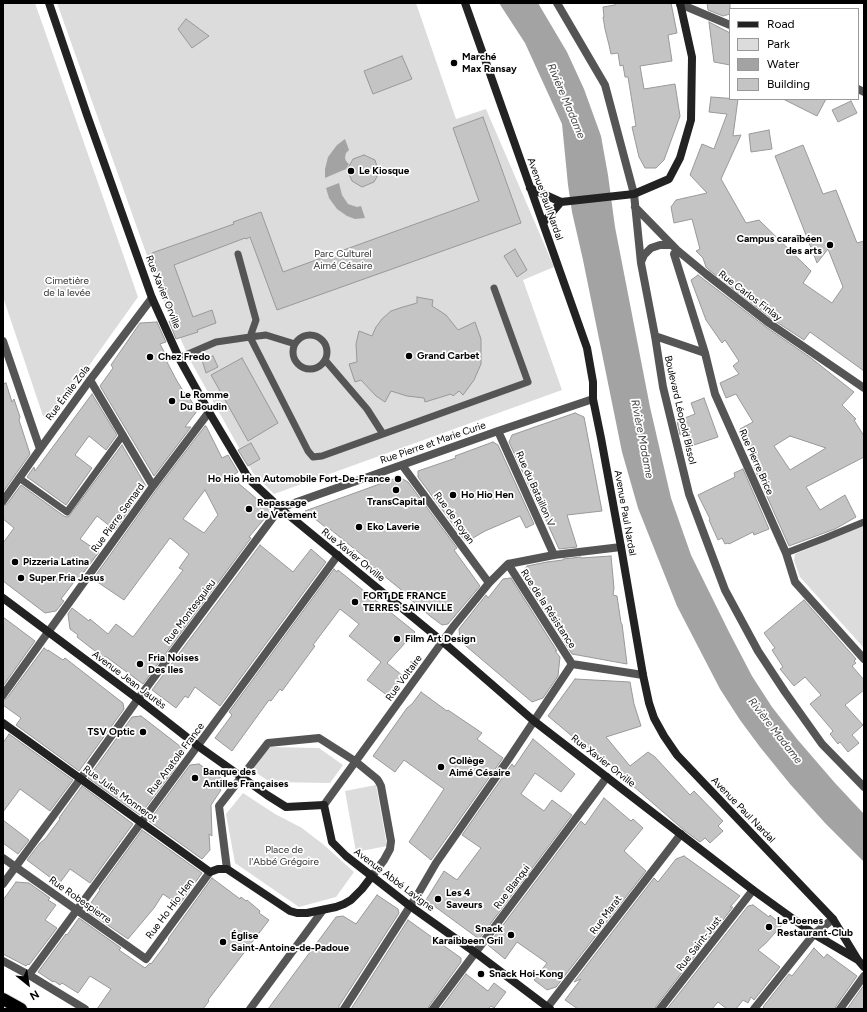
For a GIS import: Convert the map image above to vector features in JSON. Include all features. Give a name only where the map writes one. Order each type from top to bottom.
[{"type":"highway","points":[[3,999],[21,1009]]},
{"type":"main road","name":"Rue Xavier Orville","points":[[49,3],[152,298],[179,358],[209,412],[251,481],[280,508],[443,642],[534,721],[753,890],[814,934],[858,960]]},
{"type":"main road","name":"Avenue Paul Nardal","points":[[465,3],[587,348],[593,382],[592,399],[601,438],[643,676],[654,718],[664,736],[678,755],[833,919],[864,968]]},
{"type":"main road","points":[[530,188],[561,202],[634,194],[669,179],[680,158],[691,120],[692,58],[680,3]]},
{"type":"main road","points":[[543,223],[561,202]]},
{"type":"main road","name":"Avenue Jean Jaurès","points":[[3,598],[198,746],[242,777]]},
{"type":"main road","name":"Rue Jules Monnerot","points":[[3,722],[210,872]]},
{"type":"main road","points":[[242,777],[286,807],[324,805]]},
{"type":"main road","name":"Avenue Abbé Lavigne","points":[[324,805],[332,842],[346,856],[410,906],[476,953],[548,1008]]},
{"type":"main road","points":[[210,872],[218,869],[227,869],[290,911],[297,913],[307,913],[336,907],[351,900],[372,876]]},
{"type":"street","name":"Boulevard Léopold Bissol","points":[[557,3],[605,85],[634,194],[641,263],[663,387],[689,494],[725,590],[758,651],[785,692],[822,744],[864,787]]},
{"type":"street","points":[[680,3],[729,25]]},
{"type":"street","name":"Rue Carlos Finlay","points":[[636,207],[674,247],[706,274],[769,323],[864,388]]},
{"type":"street","points":[[641,263],[644,255],[651,248],[660,245],[674,247]]},
{"type":"street","name":"Rue Pierre Brice","points":[[674,247],[674,254],[716,394],[786,553],[795,582],[864,659]]},
{"type":"street","name":"Rue Émile Zola","points":[[3,501],[90,380],[152,298]]},
{"type":"street","points":[[655,336],[704,353]]},
{"type":"street","points":[[4,345],[40,449]]},
{"type":"street","points":[[90,380],[153,486]]},
{"type":"street","name":"Rue Pierre et Marie Curie","points":[[280,508],[592,399]]},
{"type":"street","name":"Rue Pierre Semard","points":[[3,695],[153,486],[209,412]]},
{"type":"street","name":"Rue du Bataillon V","points":[[498,431],[554,555]]},
{"type":"street","name":"Rue de Royan","points":[[402,465],[489,583]]},
{"type":"street","name":"Rue Montesquieu","points":[[3,884],[280,508]]},
{"type":"street","points":[[508,564],[554,555],[621,547]]},
{"type":"street","name":"Rue Anatole France","points":[[29,975],[338,555]]},
{"type":"street","name":"Rue Voltaire","points":[[324,805],[453,627],[489,583],[508,564]]},
{"type":"street","name":"Rue de la Résistance","points":[[508,564],[572,664]]},
{"type":"street","points":[[344,1009],[436,863],[506,763],[572,664],[643,676]]},
{"type":"street","points":[[227,869],[219,806],[268,743],[319,738],[355,761],[377,779],[381,786],[392,841],[390,849],[384,860],[372,876]]},
{"type":"street","name":"Rue Blanqui","points":[[433,1009],[607,777]]},
{"type":"street","name":"Rue Marat","points":[[548,1008],[681,834]]},
{"type":"street","name":"Rue Robespierre","points":[[3,858],[146,959]]},
{"type":"street","name":"Rue Ho Hio Hen","points":[[146,959],[210,872]]},
{"type":"street","name":"Rue Saint-Just","points":[[660,1009],[753,890]]},
{"type":"street","points":[[250,1009],[323,910]]},
{"type":"street","points":[[754,1009],[814,934],[833,919]]},
{"type":"street","points":[[3,960],[85,1009]]},
{"type":"street","points":[[840,1009],[864,976]]},
{"type":"lane","points":[[238,254],[256,320],[250,337],[308,451],[314,457],[322,456],[528,382],[494,288]]},
{"type":"lane","points":[[308,334],[319,336],[323,340],[328,350],[325,360],[316,368],[305,368],[296,361],[293,356],[295,344],[302,336],[308,334]]},
{"type":"lane","points":[[179,358],[216,342],[266,335],[295,344]]},
{"type":"lane","points":[[325,360],[367,409],[383,434]]},
{"type":"lane","points":[[19,478],[67,512],[123,435]]},
{"type":"lane","points":[[786,553],[864,522]]},
{"type":"green space","name":"Cimetière de la levée","points":[[3,3],[35,3],[138,297],[53,416],[43,416],[3,297]]},
{"type":"green space","name":"Parc Culturel Aimé Césaire","points":[[57,3],[416,3],[456,119],[486,109],[554,267],[523,280],[562,390],[274,494],[253,473],[190,360],[161,295]]},
{"type":"green space","points":[[864,526],[864,648],[800,577],[794,561],[795,554]]},
{"type":"green space","points":[[269,747],[319,748],[343,765],[330,783],[270,782],[252,770]]},
{"type":"green space","points":[[376,785],[387,846],[356,852],[345,791]]},
{"type":"green space","name":"Place de l'Abbé Grégoire","points":[[243,793],[275,814],[302,828],[324,845],[354,872],[336,897],[299,907],[235,863],[226,814]]},
{"type":"water","name":"Rivière Madame","points":[[499,3],[538,3],[567,52],[584,89],[601,136],[615,227],[650,407],[671,498],[691,555],[752,676],[772,707],[797,739],[864,814],[864,862],[825,823],[790,784],[740,720],[720,689],[677,606],[638,508],[622,452],[572,212],[562,124],[525,43]]},
{"type":"water","points":[[345,139],[349,150],[346,153],[345,158],[349,164],[346,169],[325,178],[325,169],[328,157],[337,145]]},
{"type":"water","points":[[339,183],[342,195],[348,204],[357,207],[361,206],[365,218],[355,219],[347,216],[337,209],[329,198],[326,188]]},
{"type":"building","points":[[615,3],[671,3],[677,33],[668,35],[672,61],[640,66],[644,89],[675,84],[680,116],[664,160],[656,168],[645,168],[639,157],[632,127],[636,126],[628,77],[625,77],[623,65],[620,66],[618,53],[611,54],[605,29],[603,7],[615,5]]},
{"type":"building","points":[[707,3],[730,3],[729,14],[723,16],[708,10]]},
{"type":"building","points":[[186,19],[209,36],[192,48],[178,29]]},
{"type":"building","points":[[709,22],[729,32],[729,65],[714,62]]},
{"type":"building","points":[[402,56],[412,79],[373,94],[364,71]]},
{"type":"building","points":[[711,97],[738,100],[733,136],[741,135],[721,179],[746,223],[759,220],[811,271],[803,283],[832,303],[843,287],[828,249],[817,263],[775,156],[803,145],[823,194],[836,190],[857,243],[864,241],[864,371],[810,332],[804,340],[772,319],[709,270],[706,267],[703,258],[696,251],[700,249],[692,219],[674,223],[671,207],[676,200],[707,193],[690,175],[702,144],[714,149],[727,114],[709,112]]},
{"type":"building","points":[[785,100],[825,100],[817,116]]},
{"type":"building","points":[[851,101],[857,113],[838,122],[832,110]]},
{"type":"building","points":[[483,117],[521,223],[277,310],[250,237],[245,238],[174,265],[193,317],[212,310],[216,323],[197,330],[198,332],[176,339],[169,321],[174,321],[152,253],[234,224],[233,222],[261,212],[283,272],[479,201],[453,128]]},
{"type":"building","points":[[769,130],[772,149],[751,152],[749,134]]},
{"type":"building","name":"Le Kiosque","points":[[364,155],[375,160],[379,173],[374,182],[362,187],[352,181],[347,170],[353,159]]},
{"type":"building","points":[[515,249],[527,270],[517,277],[504,256]]},
{"type":"building","points":[[698,275],[766,327],[811,358],[854,392],[842,405],[856,419],[854,420],[864,436],[864,457],[806,487],[820,510],[845,495],[856,517],[835,529],[789,546],[753,465],[757,463],[740,429],[753,422],[736,394],[726,398],[720,383],[739,374],[733,366],[739,361],[725,340],[722,343],[706,320],[691,280]],"holes":[[[790,436],[826,448],[790,470],[774,446]]]},
{"type":"building","name":"Grand Carbet","points":[[417,297],[433,300],[432,306],[446,315],[458,330],[475,322],[481,339],[481,364],[474,380],[463,395],[459,391],[453,396],[451,394],[425,402],[424,398],[407,396],[391,391],[385,402],[376,396],[361,380],[355,382],[349,364],[357,362],[356,344],[359,331],[372,336],[382,319],[391,311],[417,303]]},
{"type":"building","points":[[157,322],[166,342],[160,344],[169,361],[167,362],[177,381],[187,397],[188,395],[197,411],[185,427],[191,427],[154,476],[100,386],[113,368],[111,365],[140,323]]},
{"type":"building","points":[[213,356],[218,367],[206,373],[202,360]]},
{"type":"building","points":[[242,358],[278,423],[248,441],[211,375]]},
{"type":"building","points":[[6,383],[12,402],[14,399],[30,454],[3,492],[3,384]]},
{"type":"building","points":[[92,394],[117,435],[106,450],[89,436],[75,455],[92,468],[66,505],[27,477],[34,467],[35,471]]},
{"type":"building","points":[[704,398],[718,437],[691,446],[686,433],[680,435],[677,421],[695,414],[691,403]]},
{"type":"building","points":[[575,413],[584,417],[602,511],[567,515],[577,547],[559,549],[509,442],[512,435]]},
{"type":"building","points":[[206,426],[222,458],[228,455],[238,472],[231,477],[271,511],[249,537],[251,538],[143,684],[105,656],[104,658],[77,637],[78,635],[70,629],[68,614],[72,608],[89,621],[90,619],[108,634],[116,624],[133,637],[183,570],[179,568],[189,554],[170,538],[124,600],[93,579],[157,489]],"holes":[[[205,490],[218,515],[204,533],[183,519]]]},
{"type":"building","points":[[493,442],[498,445],[534,524],[526,528],[520,516],[485,531],[466,542],[418,477],[418,471],[456,458],[455,456]]},
{"type":"building","points":[[251,443],[260,459],[248,466],[238,450]]},
{"type":"building","points":[[122,445],[146,486],[115,530],[97,516],[80,539],[99,552],[61,599],[64,601],[56,611],[45,613],[3,581],[3,543],[14,528],[3,519],[3,506],[7,504],[21,485],[64,516],[69,516]]},
{"type":"building","points":[[743,469],[769,529],[754,535],[753,532],[729,544],[725,544],[722,538],[718,540],[709,520],[710,519],[698,495],[735,477],[734,473]]},
{"type":"building","points":[[399,477],[408,482],[457,548],[454,550],[480,586],[448,624],[442,625],[430,616],[409,598],[410,597],[367,562],[368,560],[305,511]]},
{"type":"building","points":[[260,545],[293,572],[311,549],[326,562],[220,706],[195,687],[188,698],[185,696],[176,708],[152,690]]},
{"type":"building","points":[[611,556],[614,588],[613,595],[617,596],[627,664],[572,654],[521,574],[527,566],[547,562],[581,557]]},
{"type":"building","points":[[334,569],[337,572],[338,570],[415,632],[387,663],[403,676],[388,696],[367,680],[381,662],[349,636],[359,624],[340,609],[313,645],[315,646],[282,691],[280,689],[271,701],[269,700],[232,751],[215,738],[232,715],[229,712]]},
{"type":"building","points":[[511,578],[560,657],[558,676],[543,698],[532,702],[460,641],[459,629],[486,595],[488,598],[503,579]]},
{"type":"building","points":[[804,600],[856,659],[854,661],[856,663],[852,666],[864,680],[864,690],[845,705],[863,725],[852,735],[859,743],[848,752],[840,742],[838,744],[830,734],[833,731],[810,704],[821,695],[805,677],[794,686],[780,669],[783,667],[772,650],[775,648],[764,633]]},
{"type":"building","points":[[3,617],[35,641],[3,686]]},
{"type":"building","points":[[44,648],[63,660],[65,658],[123,703],[124,709],[79,771],[16,725],[21,718],[3,705],[3,700],[7,698]]},
{"type":"building","points":[[575,679],[630,682],[634,704],[641,726],[606,737],[630,766],[648,752],[655,757],[690,795],[694,791],[723,821],[718,826],[723,831],[710,843],[705,838],[700,842],[685,831],[580,740],[579,742],[548,716]]},
{"type":"building","name":"Collège Aimé Césaire","points":[[421,692],[447,711],[448,710],[482,733],[477,739],[503,758],[431,860],[409,842],[444,789],[404,760],[395,772],[373,756],[407,708]]},
{"type":"building","points":[[141,716],[185,750],[173,767],[176,767],[140,815],[88,778],[132,717]]},
{"type":"building","points":[[9,734],[73,780],[50,811],[20,789],[3,812],[3,743]]},
{"type":"building","points":[[533,739],[575,774],[561,792],[535,773],[521,794],[544,811],[552,800],[572,815],[479,939],[426,900],[444,871],[457,880],[481,848],[462,835],[512,764],[514,767]]},
{"type":"building","points":[[199,764],[225,781],[219,788],[221,790],[211,805],[212,836],[209,834],[210,850],[202,859],[149,821],[190,765]]},
{"type":"building","points":[[82,786],[133,824],[90,883],[70,869],[59,884],[27,860],[60,819],[59,818]]},
{"type":"building","points":[[604,798],[631,821],[633,819],[643,828],[624,851],[646,871],[556,987],[547,990],[534,980],[547,963],[517,942],[505,959],[488,945],[581,821],[585,825]]},
{"type":"building","points":[[3,820],[29,840],[18,854],[3,843]]},
{"type":"building","points":[[142,830],[202,873],[179,905],[163,894],[154,908],[128,939],[86,910],[100,890],[99,889]]},
{"type":"building","points":[[684,856],[740,896],[730,907],[733,907],[655,1009],[578,1009],[565,1000],[581,979],[574,982],[654,878],[658,882],[676,859]]},
{"type":"building","points":[[212,878],[240,899],[241,897],[246,901],[247,900],[260,911],[259,913],[269,920],[208,1000],[209,1001],[203,1009],[97,1009],[111,989],[90,976],[78,993],[62,983],[60,985],[54,981],[53,982],[38,972],[79,918],[121,948],[119,950],[145,968],[150,963],[151,964],[169,940],[168,939]]},
{"type":"building","points":[[16,882],[29,883],[50,898],[48,900],[56,905],[45,920],[57,928],[29,965],[28,964],[26,966],[3,954],[3,900]]},
{"type":"building","points":[[377,895],[398,909],[399,913],[339,1006],[339,1009],[268,1009],[336,917],[343,916],[356,924]]},
{"type":"building","points":[[753,905],[769,917],[770,915],[782,925],[758,950],[780,967],[754,1000],[751,997],[748,1003],[743,1000],[736,1009],[727,1009],[718,1002],[712,1009],[667,1009],[748,906]]},
{"type":"building","points":[[408,920],[461,958],[461,962],[428,1009],[351,1009]]},
{"type":"building","points":[[814,948],[824,958],[827,954],[857,976],[835,1009],[765,1009],[763,1007],[789,974],[792,976]]},
{"type":"building","points":[[466,974],[488,991],[494,983],[506,992],[494,1008],[491,1006],[488,1009],[440,1009]]},
{"type":"building","points":[[864,985],[864,1009],[847,1009]]},
{"type":"place","name":"Marché Max Ransay","points":[[454,63]]},
{"type":"place","name":"Le Kiosque","points":[[351,171]]},
{"type":"place","name":"Campus caraïbéen des arts","points":[[830,245]]},
{"type":"place","name":"Grand Carbet","points":[[409,356]]},
{"type":"place","name":"Chez Fredo","points":[[150,357]]},
{"type":"place","name":"Le Romme Du Boudin","points":[[172,401]]},
{"type":"place","name":"Ho Hio Hen Automobile Fort-De-France","points":[[398,479]]},
{"type":"place","name":"TransCapital","points":[[396,490]]},
{"type":"place","name":"Ho Hio Hen","points":[[453,495]]},
{"type":"place","name":"Repassage de Vetement","points":[[249,509]]},
{"type":"place","name":"Eko Laverie","points":[[359,527]]},
{"type":"place","name":"Pizzeria Latina","points":[[15,562]]},
{"type":"place","name":"Super Fria Jesus","points":[[21,578]]},
{"type":"place","name":"FORT DE FRANCE TERRES SAINVILLE","points":[[355,602]]},
{"type":"place","name":"Film Art Design","points":[[397,639]]},
{"type":"place","name":"Fria Noises Des Iles","points":[[140,664]]},
{"type":"place","name":"TSV Optic","points":[[143,732]]},
{"type":"place","name":"Collège Aimé Césaire","points":[[441,767]]},
{"type":"place","name":"Banque des Antilles Françaises","points":[[195,778]]},
{"type":"place","name":"Les 4 Saveurs","points":[[438,899]]},
{"type":"place","name":"Le Joenes Restaurant-Club","points":[[769,927]]},
{"type":"place","name":"Snack Karaibbeen Gril","points":[[511,935]]},
{"type":"place","name":"Église Saint-Antoine-de-Padoue","points":[[223,942]]},
{"type":"place","name":"Snack Hoi-Kong","points":[[481,974]]}]
